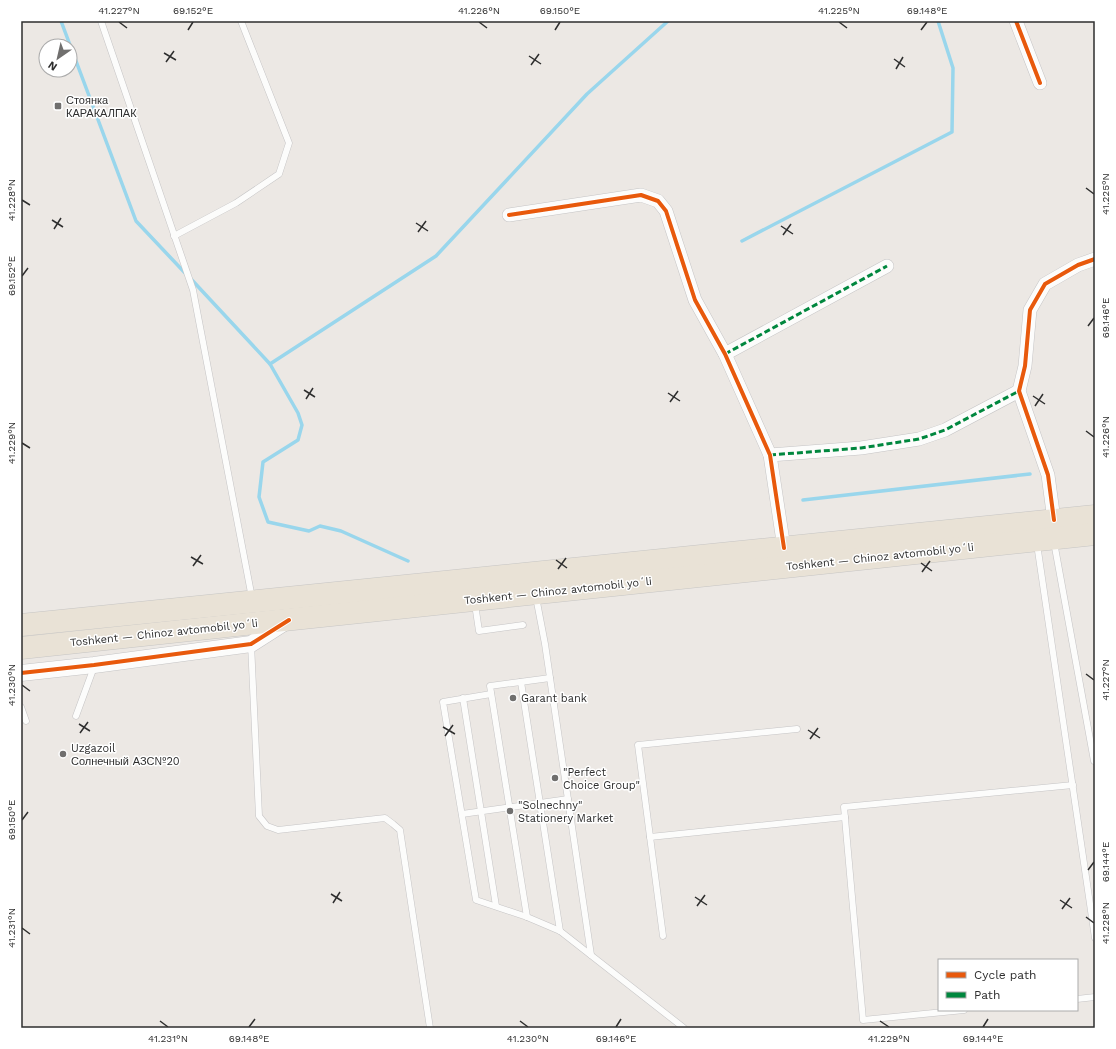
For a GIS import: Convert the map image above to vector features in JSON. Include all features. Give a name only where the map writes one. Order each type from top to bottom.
[{"type":"highway","name":"Toshkent — Chinoz avtomobil yoʻli","points":[[21,648],[535,594],[1048,533],[1095,516]]},
{"type":"highway","name":"Toshkent — Chinoz avtomobil yoʻli","points":[[21,626],[784,548],[1048,533],[1095,534]]},
{"type":"street","points":[[1016,21],[1040,83]]},
{"type":"street","points":[[509,215],[641,196],[658,201],[666,211],[695,300],[725,354],[770,456],[784,548]]},
{"type":"street","points":[[1048,533],[1048,475],[1019,391],[1025,366],[1030,310],[1045,284],[1078,265],[1095,258]]},
{"type":"street","points":[[725,354],[887,266]]},
{"type":"street","points":[[770,456],[861,448],[919,439],[945,430],[1019,391]]},
{"type":"street","points":[[21,673],[251,644],[289,620]]},
{"type":"lane","points":[[101,21],[193,290],[253,602]]},
{"type":"lane","points":[[174,236],[236,203],[279,174],[289,143],[241,21]]},
{"type":"lane","points":[[1048,533],[1094,761]]},
{"type":"lane","points":[[1048,533],[1073,785],[1095,938]]},
{"type":"lane","points":[[535,594],[550,678],[591,955]]},
{"type":"lane","points":[[474,600],[478,631],[523,625]]},
{"type":"lane","points":[[251,644],[259,816],[267,826],[278,830],[385,818],[400,830],[430,1028]]},
{"type":"lane","points":[[76,716],[94,665]]},
{"type":"lane","points":[[527,917],[490,686],[550,678]]},
{"type":"lane","points":[[521,682],[560,931]]},
{"type":"lane","points":[[491,694],[443,702],[476,900],[527,917],[560,931],[684,1028]]},
{"type":"lane","points":[[463,698],[496,906]]},
{"type":"lane","points":[[21,707],[26,721]]},
{"type":"lane","points":[[663,936],[638,745],[797,729]]},
{"type":"lane","points":[[954,1011],[863,1020],[844,807],[1073,785]]},
{"type":"lane","points":[[462,814],[568,799]]},
{"type":"lane","points":[[650,837],[845,817]]},
{"type":"lane","points":[[1078,999],[1095,997]]},
{"type":"waterway","points":[[61,21],[136,221],[186,274]]},
{"type":"waterway","points":[[270,364],[436,256],[587,94],[668,21]]},
{"type":"waterway","points":[[742,241],[952,132],[953,68],[938,21]]},
{"type":"waterway","points":[[191,279],[270,364],[298,413],[302,425],[298,440],[263,462],[259,497],[268,522],[309,531],[320,526],[341,531],[408,561]]},
{"type":"waterway","points":[[803,500],[1030,474]]},
{"type":"marked path","points":[[725,354],[887,266]]},
{"type":"marked path","points":[[770,455],[861,448],[919,439],[945,430],[1019,391]]},
{"type":"cycle path","points":[[1016,21],[1040,83]]},
{"type":"cycle path","points":[[509,215],[641,195],[658,201],[666,211],[695,300],[725,354],[770,455],[784,548]]},
{"type":"cycle path","points":[[1054,520],[1048,475],[1019,391],[1025,366],[1030,310],[1045,284],[1078,265],[1095,259]]},
{"type":"cycle path","points":[[21,673],[251,644],[289,620]]},
{"type":"place","name":"Стоянка КАРАКАЛПАК","points":[[58,106]]},
{"type":"place","name":"Garant bank","points":[[513,698]]},
{"type":"place","name":"Uzgazoil Солнечный АЗС№20","points":[[63,754]]},
{"type":"place","name":"\"Perfect Choice Group\"","points":[[555,778]]},
{"type":"place","name":"\"Solnechny\" Stationery Market","points":[[510,811]]}]
